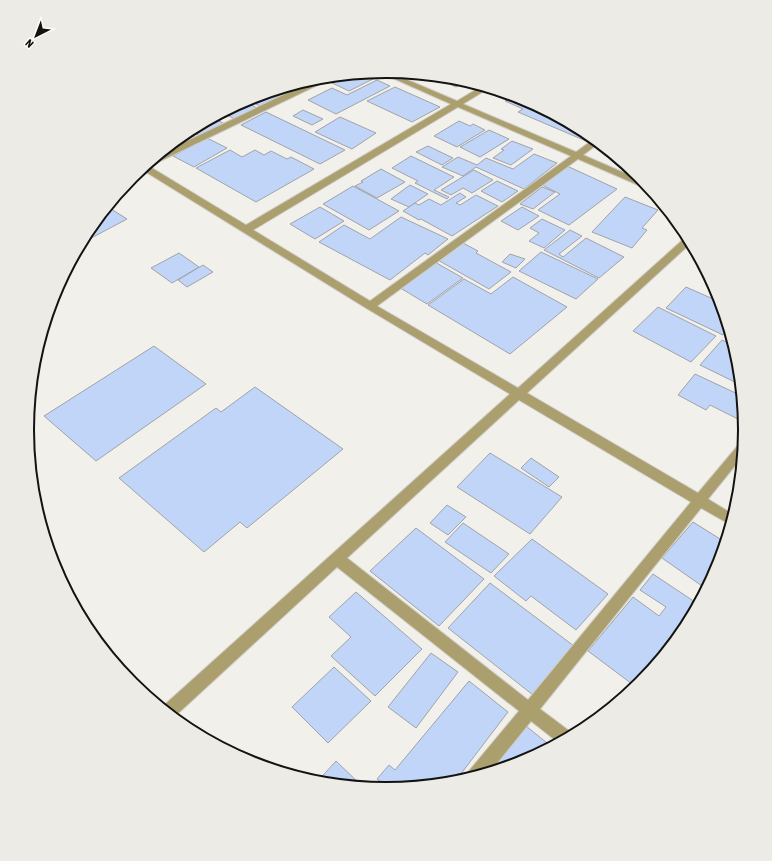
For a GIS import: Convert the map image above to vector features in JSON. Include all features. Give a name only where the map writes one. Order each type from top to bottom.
[{"type":"street","points":[[398,79],[632,179]]},
{"type":"street","points":[[169,153],[305,88]]},
{"type":"street","points":[[245,230],[480,91]]},
{"type":"street","points":[[370,306],[592,145]]},
{"type":"street","points":[[149,170],[370,306],[727,517]]},
{"type":"street","points":[[171,709],[684,243]]},
{"type":"street","points":[[481,770],[737,455]]},
{"type":"street","points":[[336,558],[561,735]]},
{"type":"building","points":[[374,79],[349,91],[332,83]]},
{"type":"building","points":[[377,80],[390,86],[336,114],[308,100],[332,88],[347,95]]},
{"type":"building","points":[[395,87],[440,107],[412,122],[367,101]]},
{"type":"building","points":[[284,93],[260,106],[255,104]]},
{"type":"building","points":[[507,100],[521,105],[542,115],[586,141],[518,112],[523,109],[505,101]]},
{"type":"building","points":[[251,105],[257,108],[235,119],[229,116]]},
{"type":"building","points":[[303,110],[323,119],[312,125],[293,116]]},
{"type":"building","points":[[266,112],[345,150],[320,164],[241,125]]},
{"type":"building","points":[[340,117],[376,133],[352,149],[315,132]]},
{"type":"building","points":[[219,121],[225,124],[200,136],[197,134]]},
{"type":"building","points":[[459,121],[470,126],[473,124],[485,130],[457,147],[434,136]]},
{"type":"building","points":[[489,130],[509,139],[480,157],[460,147]]},
{"type":"building","points":[[193,136],[197,138],[174,149]]},
{"type":"building","points":[[207,138],[227,148],[194,167],[173,156]]},
{"type":"building","points":[[512,141],[533,149],[511,165],[493,158],[504,150],[501,149]]},
{"type":"building","points":[[428,146],[453,158],[442,165],[416,152]]},
{"type":"building","points":[[230,150],[242,157],[255,150],[264,155],[271,151],[287,159],[291,157],[314,169],[256,202],[196,168]]},
{"type":"building","points":[[534,154],[557,163],[524,189],[476,167],[463,176],[442,167],[458,157],[477,165],[486,158],[513,169]]},
{"type":"building","points":[[411,156],[454,177],[434,190],[449,197],[447,199],[415,183],[418,181],[392,168]]},
{"type":"building","points":[[567,166],[617,189],[569,225],[538,210],[560,194],[540,184]]},
{"type":"building","points":[[381,169],[405,182],[377,198],[355,186],[363,182],[361,181]]},
{"type":"building","points":[[474,170],[493,180],[472,193],[463,188],[451,195],[441,190]]},
{"type":"building","points":[[497,181],[518,191],[502,202],[481,191]]},
{"type":"building","points":[[410,185],[428,194],[409,207],[391,199]]},
{"type":"building","points":[[353,186],[399,211],[369,230],[323,204]]},
{"type":"building","points":[[542,187],[555,192],[533,209],[520,204]]},
{"type":"building","points":[[460,193],[466,197],[456,203],[460,205],[476,195],[498,206],[452,236],[403,211],[415,203],[419,205],[429,199],[441,205]]},
{"type":"building","points":[[625,197],[658,210],[642,228],[647,230],[632,248],[592,232]]},
{"type":"building","points":[[320,207],[344,221],[315,239],[290,224]]},
{"type":"building","points":[[522,207],[539,216],[518,230],[501,221]]},
{"type":"building","points":[[112,210],[127,219],[91,238]]},
{"type":"building","points":[[401,217],[448,239],[428,255],[425,253],[390,280],[319,242],[344,225],[370,239]]},
{"type":"building","points":[[542,219],[565,230],[544,248],[529,241],[539,233],[530,228]]},
{"type":"building","points":[[570,230],[582,236],[559,254],[563,257],[586,238],[624,257],[599,278],[544,250]]},
{"type":"building","points":[[461,242],[478,251],[476,253],[511,272],[489,289],[436,259]]},
{"type":"building","points":[[541,252],[598,279],[576,299],[519,271]]},
{"type":"building","points":[[179,253],[199,267],[172,283],[151,268]]},
{"type":"building","points":[[510,254],[525,259],[516,268],[502,262]]},
{"type":"building","points":[[433,261],[463,278],[427,304],[397,286]]},
{"type":"building","points":[[203,265],[213,272],[187,287],[178,280]]},
{"type":"building","points":[[513,277],[567,307],[510,354],[428,305],[464,279],[491,294]]},
{"type":"building","points":[[686,287],[712,298],[724,333],[723,335],[666,308]]},
{"type":"building","points":[[658,307],[716,336],[691,362],[633,331]]},
{"type":"building","points":[[722,340],[727,342],[734,382],[700,365]]},
{"type":"building","points":[[154,346],[206,384],[96,461],[44,416]]},
{"type":"building","points":[[695,374],[736,393],[738,419],[710,405],[706,410],[678,395]]},
{"type":"building","points":[[255,387],[343,449],[247,528],[240,522],[204,552],[119,478],[216,408],[221,412]]},
{"type":"building","points":[[490,453],[562,497],[530,534],[457,487]]},
{"type":"building","points":[[531,458],[559,477],[549,487],[521,468]]},
{"type":"building","points":[[447,505],[466,517],[448,535],[430,523]]},
{"type":"building","points":[[693,522],[721,539],[702,586],[662,558]]},
{"type":"building","points":[[463,523],[509,554],[491,573],[445,542]]},
{"type":"building","points":[[416,528],[484,579],[439,626],[370,571]]},
{"type":"building","points":[[532,539],[608,594],[576,630],[531,596],[526,601],[494,576]]},
{"type":"building","points":[[653,574],[694,601],[665,645],[651,663],[631,683],[588,651],[633,597],[659,616],[666,607],[640,590]]},
{"type":"building","points":[[490,583],[574,646],[533,695],[448,628]]},
{"type":"building","points":[[356,592],[422,649],[375,696],[331,656],[351,637],[329,617]]},
{"type":"building","points":[[431,653],[458,672],[416,728],[388,707]]},
{"type":"building","points":[[334,667],[371,701],[328,743],[292,707]]},
{"type":"building","points":[[469,681],[508,712],[460,775],[458,773],[455,776],[409,782],[381,782],[377,779],[389,765],[395,770]]},
{"type":"building","points":[[526,726],[547,743],[521,756],[495,765]]},
{"type":"building","points":[[336,761],[357,781],[340,779],[322,777]]}]
